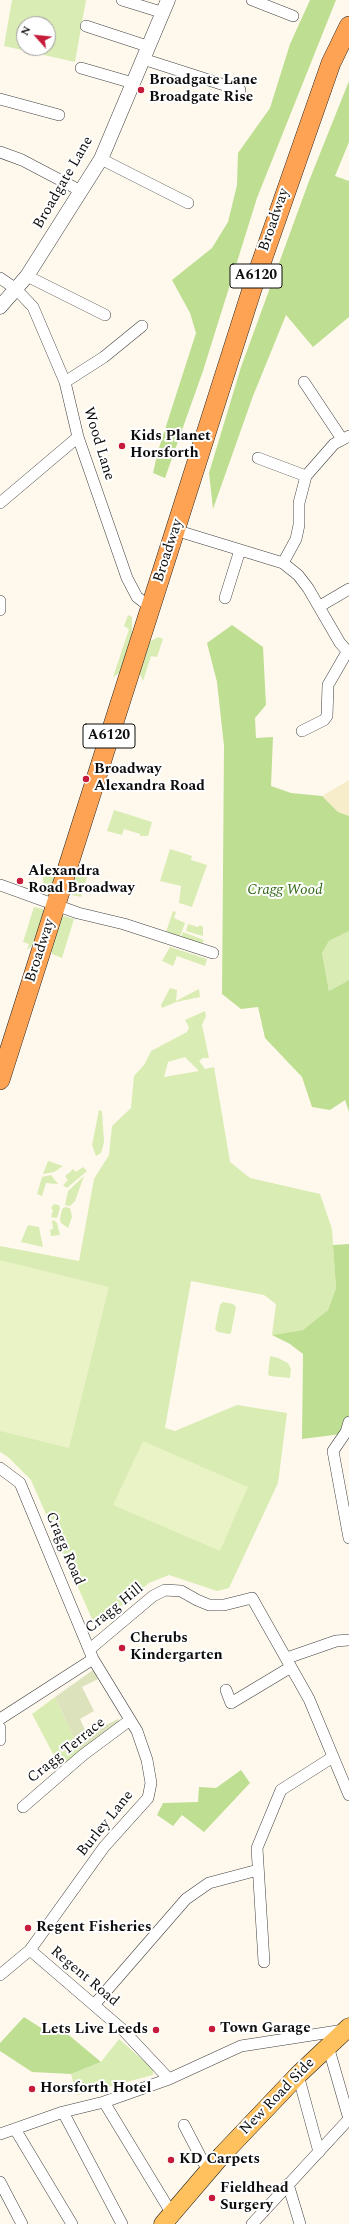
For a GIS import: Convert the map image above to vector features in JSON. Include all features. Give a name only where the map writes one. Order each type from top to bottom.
[{"type":"highway","name":"Broadway","points":[[0,1080],[150,607],[282,200],[331,63],[349,26]]},
{"type":"main road","name":"New Road Side","points":[[167,2219],[208,2171],[298,2075],[347,2028]]},
{"type":"street","points":[[122,0],[164,6]]},
{"type":"street","points":[[252,0],[294,16]]},
{"type":"street","name":"Broadgate Lane","points":[[0,307],[27,276],[101,159],[164,6]]},
{"type":"street","points":[[86,26],[145,52],[240,90]]},
{"type":"street","points":[[81,68],[133,84]]},
{"type":"street","points":[[0,99],[59,115]]},
{"type":"street","points":[[0,152],[22,160],[81,191]]},
{"type":"street","points":[[101,159],[188,203]]},
{"type":"street","points":[[27,276],[105,315]]},
{"type":"street","name":"Wood Lane","points":[[0,278],[16,289],[33,307],[64,382],[78,437],[127,578],[137,597],[150,607]]},
{"type":"street","points":[[64,382],[104,357],[142,326]]},
{"type":"street","points":[[284,563],[296,539],[299,525],[299,503],[306,476],[316,463],[345,438],[304,382]]},
{"type":"street","points":[[0,503],[78,437]]},
{"type":"street","points":[[258,458],[306,476]]},
{"type":"street","points":[[176,530],[284,563],[298,575],[320,606],[348,653],[328,685],[327,716],[324,720],[302,731]]},
{"type":"street","points":[[225,598],[240,550]]},
{"type":"street","points":[[320,606],[349,589]]},
{"type":"street","points":[[0,601],[0,610]]},
{"type":"street","points":[[0,885],[78,913],[124,924],[213,953]]},
{"type":"street","points":[[349,1422],[346,1432],[333,1451],[349,1538]]},
{"type":"street","name":"Cragg Road","points":[[0,1468],[20,1483],[92,1654]]},
{"type":"street","name":"Cragg Hill","points":[[92,1654],[153,1596],[165,1590],[181,1591],[196,1600],[209,1605],[224,1605],[252,1598],[289,1663]]},
{"type":"street","points":[[226,1690],[231,1703],[289,1663],[336,1641],[349,1640]]},
{"type":"street","points":[[0,1719],[92,1654]]},
{"type":"street","name":"Burley Lane","points":[[0,1976],[30,1950],[104,1847],[148,1798],[151,1783],[147,1760],[137,1731],[92,1654]]},
{"type":"street","points":[[289,1663],[308,1699],[349,1795]]},
{"type":"street","name":"Cragg Terrace","points":[[23,1806],[83,1756],[130,1720]]},
{"type":"street","points":[[0,1728],[0,1740]]},
{"type":"street","points":[[264,1962],[257,1848],[281,1790],[333,1757]]},
{"type":"street","points":[[94,2005],[186,1899],[209,1883],[258,1870]]},
{"type":"street","name":"Regent Road","points":[[30,1950],[123,2030],[169,2079]]},
{"type":"street","points":[[0,2134],[63,2112],[104,2102],[169,2079],[241,2046],[347,2028]]},
{"type":"street","points":[[252,2224],[349,2119],[328,2046]]},
{"type":"street","points":[[298,2075],[319,2152]]},
{"type":"street","points":[[104,2102],[167,2219]]},
{"type":"street","points":[[63,2112],[122,2224]]},
{"type":"street","points":[[184,2125],[208,2171]]},
{"type":"street","points":[[16,2129],[72,2224]]},
{"type":"street","points":[[0,2182],[22,2224]]},
{"type":"street","points":[[288,2184],[300,2224]]},
{"type":"shaded area","points":[[349,780],[349,816],[338,812],[322,796]]},
{"type":"green space","points":[[12,0],[86,0],[75,62],[48,56],[56,56],[56,16],[16,16],[16,49],[4,46]]},
{"type":"green space","points":[[310,0],[336,0],[257,198],[203,371],[165,478],[153,473],[158,451],[196,333],[190,313],[172,280],[212,248],[228,222],[237,185],[238,153],[270,108],[290,44]]},
{"type":"green space","points":[[349,81],[349,142],[335,176],[349,181],[349,317],[313,347],[286,315],[253,396],[213,509],[209,473],[241,367],[309,181]]},
{"type":"green space","points":[[128,615],[132,617],[132,634],[121,672],[113,677],[129,629],[124,626]]},
{"type":"green space","name":"Cragg Wood","points":[[232,625],[263,647],[266,705],[255,718],[256,738],[273,737],[271,786],[291,793],[322,796],[338,812],[349,816],[349,931],[329,941],[322,953],[329,991],[349,980],[349,1112],[345,1100],[330,1110],[312,1107],[302,1077],[265,1038],[258,1007],[241,1009],[222,994],[224,746],[217,682],[207,643]]},
{"type":"green space","points":[[158,637],[163,639],[157,657],[151,656],[143,681],[139,672],[149,642]]},
{"type":"green space","points":[[114,810],[152,822],[148,836],[140,836],[140,834],[124,829],[122,835],[107,831]]},
{"type":"green space","points":[[170,849],[192,856],[191,860],[207,865],[192,907],[179,903],[181,886],[160,881]]},
{"type":"green space","points":[[56,866],[58,871],[52,887],[50,889],[43,886],[43,875],[47,869],[53,872]]},
{"type":"green space","points":[[90,868],[81,897],[72,895],[71,891],[75,878]]},
{"type":"green space","points":[[34,907],[43,909],[44,913],[33,945],[27,950],[29,944],[23,942]]},
{"type":"green space","points":[[173,911],[176,912],[174,918],[185,923],[179,939],[166,932]]},
{"type":"green space","points":[[64,916],[74,919],[62,958],[52,954],[51,949],[60,919]]},
{"type":"green space","points":[[188,924],[198,927],[200,925],[203,927],[203,936],[186,931]]},
{"type":"green space","points":[[349,931],[349,980],[329,991],[322,953],[329,941]]},
{"type":"green space","points":[[183,932],[204,940],[200,947],[180,940]]},
{"type":"green space","points":[[170,947],[207,959],[205,966],[177,956],[173,966],[162,961]]},
{"type":"green space","points":[[170,988],[177,990],[176,1001],[199,989],[200,997],[176,1002],[162,1008],[161,1005]]},
{"type":"green space","points":[[205,1011],[206,1016],[202,1025],[209,1058],[203,1058],[199,1061],[205,1069],[214,1067],[230,1162],[250,1178],[320,1194],[332,1229],[336,1288],[328,1310],[303,1330],[272,1335],[276,1304],[264,1295],[191,1281],[165,1428],[175,1431],[237,1405],[287,1413],[278,1483],[229,1588],[217,1591],[169,1575],[149,1583],[105,1620],[95,1626],[31,1480],[8,1457],[0,1452],[0,1246],[79,1261],[94,1179],[109,1155],[112,1126],[131,1108],[134,1076],[144,1065],[151,1051],[187,1032],[189,1027],[185,1020]],"holes":[[[185,1057],[199,1071],[164,1077],[168,1062]]]},
{"type":"green space","points":[[99,1110],[102,1111],[104,1142],[101,1153],[96,1156],[92,1145]]},
{"type":"green space","points":[[48,1161],[63,1166],[54,1172],[43,1174]]},
{"type":"green space","points":[[83,1167],[87,1171],[67,1188],[63,1185],[68,1180],[65,1176],[73,1169],[76,1172]]},
{"type":"green space","points":[[51,1175],[58,1184],[46,1183],[42,1196],[37,1194],[42,1177]]},
{"type":"green space","points":[[84,1176],[75,1201],[70,1206],[65,1205],[68,1191]]},
{"type":"green space","points":[[54,1204],[59,1205],[60,1208],[57,1218],[51,1217],[53,1210],[51,1208]]},
{"type":"green space","points":[[65,1207],[70,1208],[72,1217],[68,1228],[61,1223],[60,1219],[62,1209]]},
{"type":"green space","points":[[54,1220],[57,1223],[60,1235],[51,1236],[50,1230],[53,1229],[52,1221]]},
{"type":"green space","points":[[28,1225],[39,1227],[43,1247],[21,1242]]},
{"type":"green space","points":[[349,1244],[349,1433],[302,1439],[303,1354],[290,1344],[272,1335],[303,1330],[328,1310],[336,1288],[333,1245]]},
{"type":"green space","points":[[0,1260],[109,1287],[69,1448],[0,1431]]},
{"type":"green space","points":[[223,1302],[233,1304],[236,1307],[231,1333],[229,1334],[218,1332],[215,1329],[220,1305]]},
{"type":"green space","points":[[270,1356],[288,1363],[291,1369],[290,1378],[270,1376],[268,1374]]},
{"type":"green space","points":[[143,1441],[248,1487],[220,1551],[113,1505]]},
{"type":"green space","points":[[93,1670],[98,1679],[82,1687],[94,1711],[80,1719],[87,1734],[118,1719],[120,1724],[81,1753],[55,1697]]},
{"type":"green space","points":[[55,1697],[81,1753],[60,1767],[32,1714]]},
{"type":"green space","points":[[241,1770],[250,1783],[204,1832],[182,1815],[173,1826],[157,1815],[163,1803],[198,1802],[199,1787],[216,1788]]},
{"type":"green space","points":[[24,2017],[52,2035],[64,2031],[101,2062],[71,2074],[32,2072],[0,2051],[0,2043]]},
{"type":"green space","points":[[119,2039],[153,2069],[153,2075],[77,2095],[71,2074],[101,2062]]},
{"type":"place","name":"Broadgate Lane Broadgate Rise","points":[[141,90]]},
{"type":"place","name":"Kids Planet Horsforth","points":[[122,446]]},
{"type":"place","name":"Broadway Alexandra Road","points":[[86,779]]},
{"type":"place","name":"Alexandra Road Broadway","points":[[20,881]]},
{"type":"place","name":"Cherubs Kindergarten","points":[[122,1648]]},
{"type":"place","name":"Regent Fisheries","points":[[28,1928]]},
{"type":"place","name":"Town Garage","points":[[212,2029]]},
{"type":"place","name":"Lets Live Leeds","points":[[156,2030]]},
{"type":"place","name":"Horsforth Hotel","points":[[32,2089]]},
{"type":"place","name":"KD Carpets","points":[[171,2160]]},
{"type":"place","name":"Fieldhead Surgery","points":[[212,2198]]}]
